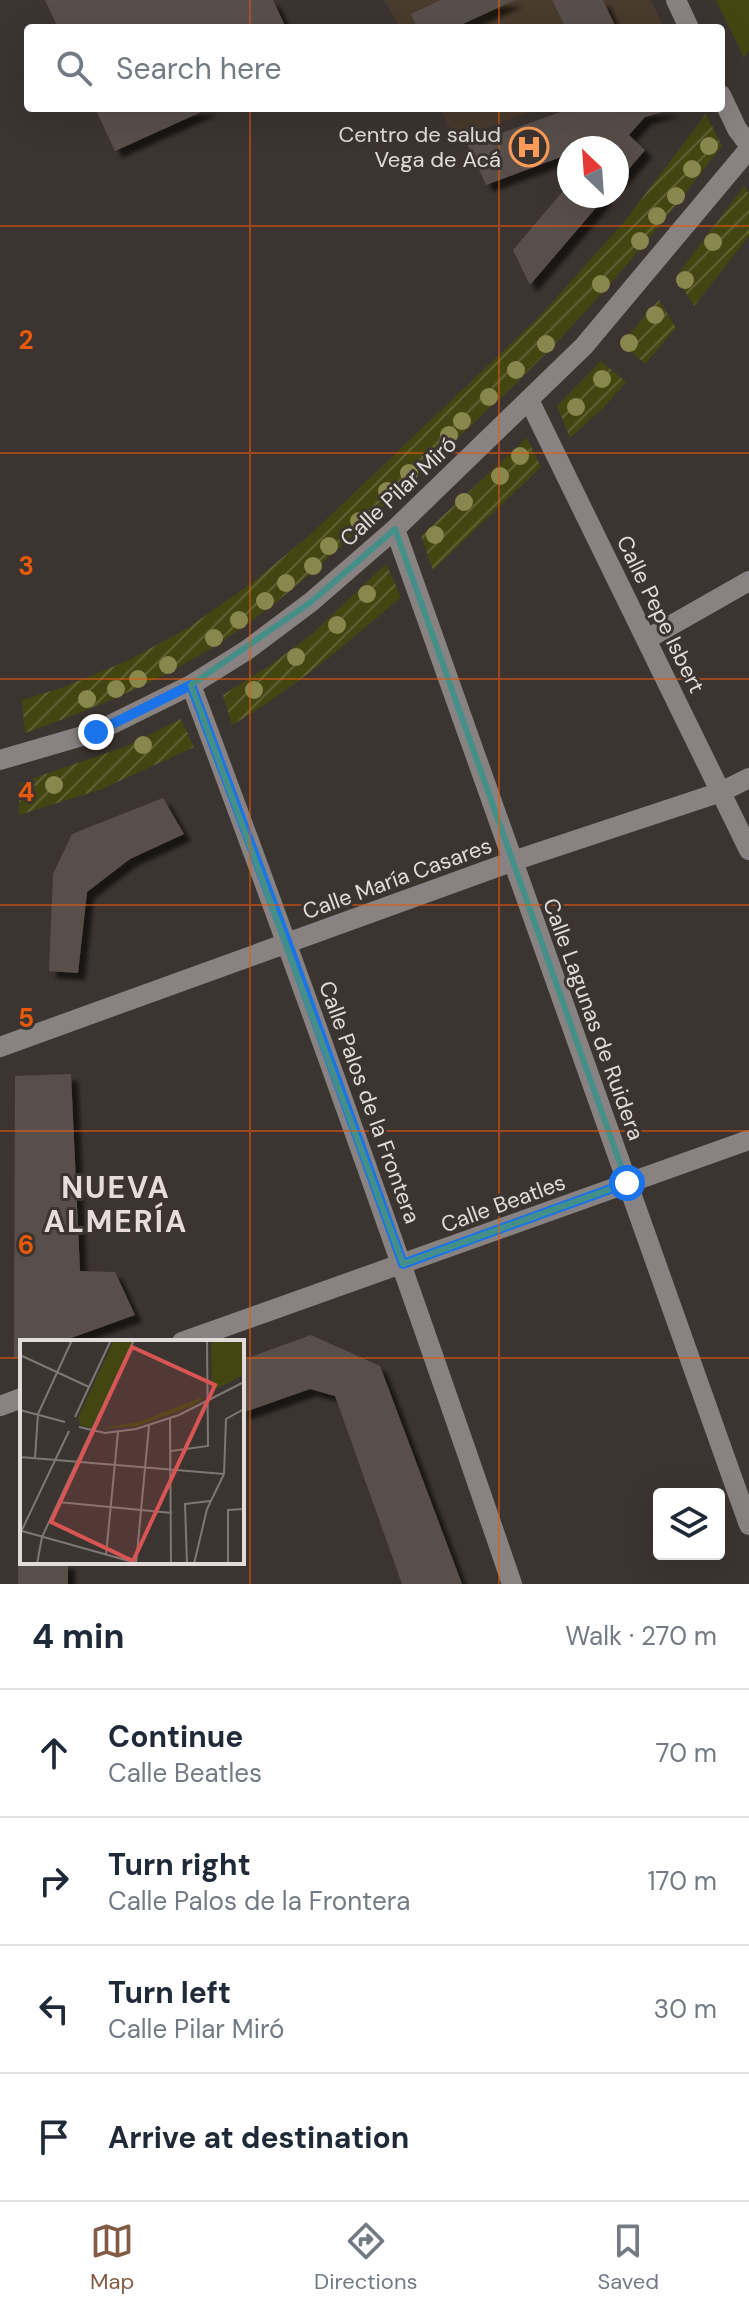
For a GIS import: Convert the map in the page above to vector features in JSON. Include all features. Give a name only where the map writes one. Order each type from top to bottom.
[{"type":"street","points":[[676,0],[687,24]]},
{"type":"street","points":[[725,104],[749,147]]},
{"type":"street","name":"Calle Pilar Miró","points":[[0,760],[96,732],[191,685],[247,650],[311,602],[395,529],[584,346],[749,147]]},
{"type":"street","name":"Calle Pepe Isbert","points":[[529,400],[749,850]]},
{"type":"street","name":"Calle Lagunas de Ruidera","points":[[395,529],[749,1525]]},
{"type":"street","points":[[647,639],[749,581]]},
{"type":"street","name":"Calle Palos de la Frontera","points":[[191,685],[403,1264],[512,1584]]},
{"type":"street","name":"Calle María Casares","points":[[0,1047],[513,861],[721,792],[749,778]]},
{"type":"street","name":"Calle Beatles","points":[[188,1340],[749,1140]]},
{"type":"street","points":[[0,1406],[20,1399]]},
{"type":"highlighted area","points":[[395,529],[513,861],[627,1183],[403,1264],[191,685],[311,602]]},
{"type":"shaded area","points":[[384,0],[651,0],[662,24],[399,24]]},
{"type":"shaded area","points":[[716,0],[749,0],[749,51],[744,58]]},
{"type":"shaded area","points":[[442,112],[529,112],[455,139]]},
{"type":"shaded area","points":[[706,114],[722,146],[629,262],[528,371],[336,550],[276,602],[209,650],[132,690],[25,733],[22,700],[64,687],[129,660],[188,628],[253,582],[312,533],[539,317],[624,222]]},
{"type":"shaded area","points":[[745,185],[749,195],[749,236],[694,306],[676,277]]},
{"type":"shaded area","points":[[659,300],[676,328],[645,364],[622,343]]},
{"type":"shaded area","points":[[601,361],[626,382],[570,438],[557,406]]},
{"type":"shaded area","points":[[527,438],[541,467],[433,570],[421,536]]},
{"type":"shaded area","points":[[386,564],[401,597],[299,681],[232,725],[223,695],[312,634]]},
{"type":"shaded area","points":[[181,719],[194,747],[102,789],[19,815],[19,783],[127,746]]},
{"type":"building","points":[[45,0],[273,0],[284,24],[56,24]]},
{"type":"building","points":[[441,0],[515,0],[463,24],[416,24],[411,14]]},
{"type":"building","points":[[552,0],[603,0],[614,24],[564,24]]},
{"type":"building","points":[[97,112],[201,112],[115,151]]},
{"type":"building","name":"Centro de salud Vega de Acá","points":[[561,112],[662,112],[645,117],[629,135],[645,150],[629,169],[629,136],[557,136],[557,158],[486,185],[468,145]]},
{"type":"building","name":"Centro de salud Vega de Acá","points":[[557,198],[557,208],[596,208],[530,285],[513,250]]},
{"type":"building","points":[[163,798],[184,834],[130,859],[87,892],[78,973],[49,971],[53,874],[72,834]]},
{"type":"building","points":[[71,1074],[80,1271],[115,1272],[135,1315],[66,1340],[20,1340],[20,1356],[14,1358],[15,1076]]},
{"type":"building","points":[[311,1335],[380,1366],[462,1584],[402,1584],[335,1396],[310,1389],[244,1412],[244,1359]]},
{"type":"building","points":[[20,1475],[20,1564],[68,1564],[68,1584],[18,1584]]},
{"type":"place","name":"Centro de salud Vega de Acá","points":[[529,147]]},
{"type":"district","name":"NUEVA ALMERÍA","points":[[116,1205]]},
{"type":"route","points":[[96,732],[191,685],[403,1264],[627,1183]]}]
